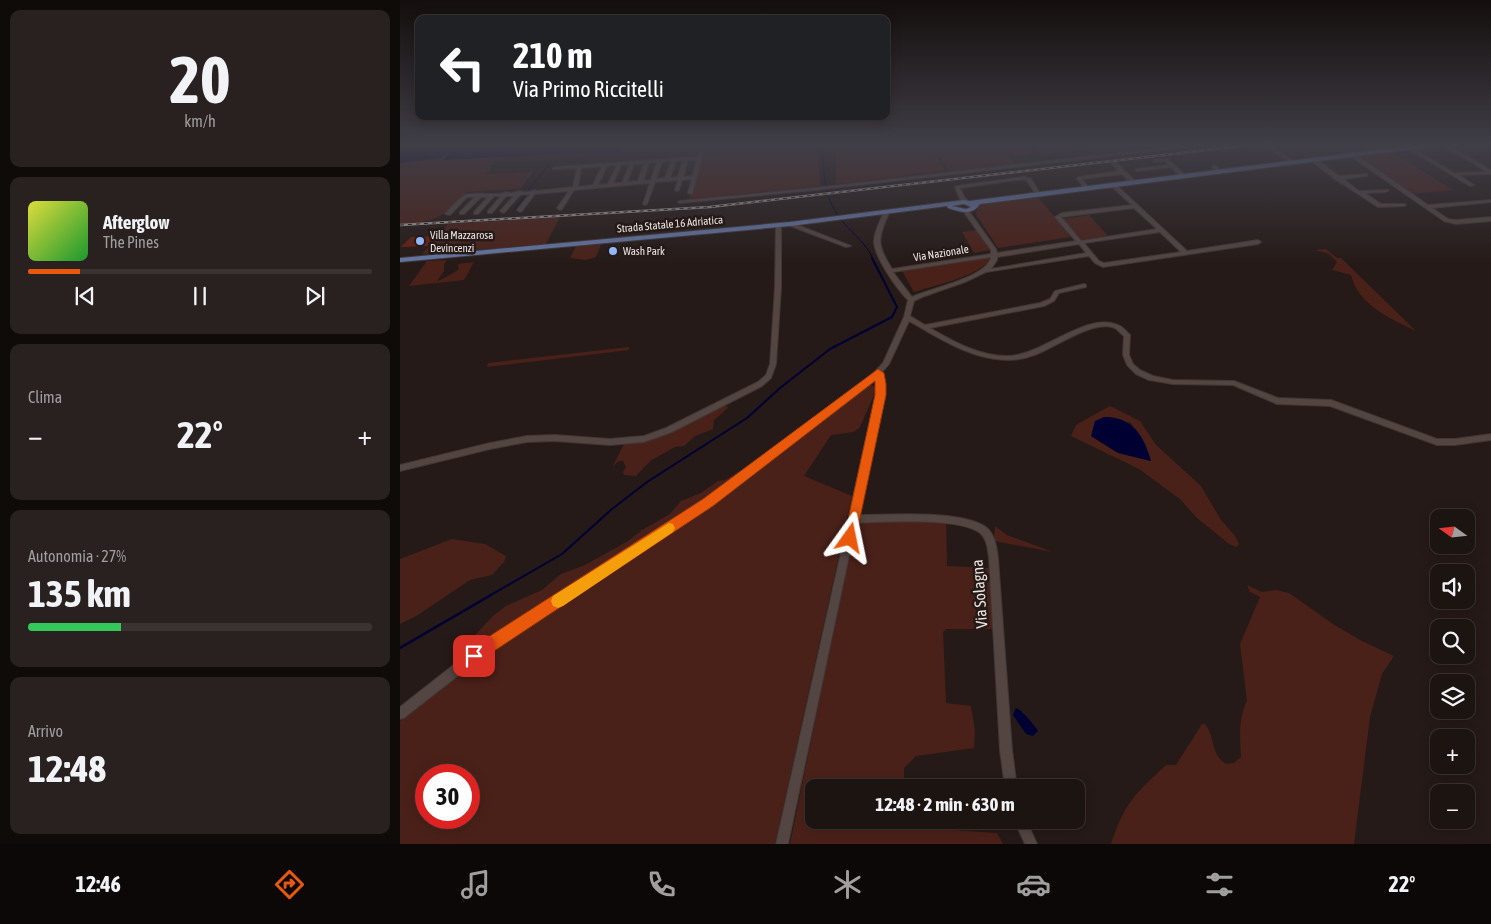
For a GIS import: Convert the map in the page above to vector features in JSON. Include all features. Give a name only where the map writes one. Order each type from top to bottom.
[{"type":"main road","points":[[966,206],[981,200],[1100,185]]},
{"type":"main road","name":"Strada Statale 16 Adriatica","points":[[400,260],[778,226],[942,206],[966,206]]},
{"type":"street","points":[[448,214],[466,196],[600,185]]},
{"type":"street","points":[[645,204],[651,185]]},
{"type":"street","points":[[677,190],[678,185]]},
{"type":"street","points":[[690,193],[692,185]]},
{"type":"street","points":[[680,202],[847,185]]},
{"type":"street","points":[[964,185],[956,188],[966,206]]},
{"type":"street","points":[[1032,185],[1038,193]]},
{"type":"street","points":[[1114,185],[1186,253]]},
{"type":"street","points":[[1348,185],[1379,206],[1404,205]]},
{"type":"street","points":[[1396,185],[1451,222],[1491,219]]},
{"type":"street","points":[[560,208],[574,188]]},
{"type":"street","points":[[1360,193],[1386,190]]},
{"type":"street","points":[[520,210],[535,191]]},
{"type":"street","points":[[503,211],[520,192]]},
{"type":"street","points":[[476,213],[493,193]]},
{"type":"street","points":[[490,212],[506,193]]},
{"type":"street","points":[[462,213],[481,194]]},
{"type":"street","points":[[1427,207],[1491,201]]},
{"type":"street","name":"Via Nazionale","points":[[966,206],[995,254]]},
{"type":"street","points":[[1136,206],[1059,216],[1097,263],[1105,265],[1258,242]]},
{"type":"street","points":[[400,714],[474,656],[708,503],[878,373],[886,364],[907,317],[911,300],[890,270],[877,244],[886,213]]},
{"type":"street","points":[[790,224],[848,246]]},
{"type":"street","points":[[400,468],[483,447],[527,439],[555,438],[610,442],[644,439],[673,428],[760,384],[769,376],[773,364],[778,296],[778,226]]},
{"type":"street","name":"Via Nazionale","points":[[890,270],[1162,230]]},
{"type":"street","points":[[987,271],[994,263],[995,254]]},
{"type":"street","points":[[911,300],[987,271],[1089,254]]},
{"type":"street","points":[[924,327],[1042,305],[1052,300],[1057,292],[1084,286]]},
{"type":"street","points":[[907,317],[975,352],[1002,358],[1036,353],[1084,327],[1112,327],[1121,330],[1127,335],[1126,357],[1131,366],[1140,374],[1157,380],[1234,383],[1277,401],[1331,403],[1434,441],[1455,442],[1491,437]]},
{"type":"street","points":[[782,844],[880,395],[881,384],[878,373]]},
{"type":"street","name":"Via Solagna","points":[[854,518],[960,521],[978,527],[988,536],[994,568],[1006,750],[1010,779]]},
{"type":"street","points":[[1024,829],[1031,844]]},
{"type":"shaded area","points":[[400,185],[523,185],[520,189],[468,192],[438,217],[423,222],[400,224]]},
{"type":"shaded area","points":[[693,185],[820,185],[820,186],[689,199]]},
{"type":"shaded area","points":[[1399,185],[1446,185],[1453,190],[1412,194]]},
{"type":"shaded area","points":[[1037,196],[1071,237],[998,248],[976,214],[979,205]]},
{"type":"shaded area","points":[[1089,215],[1108,236],[1080,240],[1063,219]]},
{"type":"shaded area","points":[[560,217],[546,244],[422,254],[448,224]]},
{"type":"shaded area","points":[[977,230],[990,250],[974,253],[962,232]]},
{"type":"shaded area","points":[[602,242],[596,257],[586,260],[570,258],[577,244]]},
{"type":"shaded area","points":[[1326,249],[1337,258],[1341,258],[1416,331],[1386,316],[1368,303],[1355,286],[1351,275],[1332,270],[1337,262],[1329,254],[1315,250]]},
{"type":"shaded area","points":[[990,257],[987,263],[969,274],[914,292],[902,271]]},
{"type":"shaded area","points":[[447,260],[444,264],[444,271],[437,281],[459,269],[458,264],[474,262],[464,280],[409,286],[427,261]]},
{"type":"shaded area","points":[[629,347],[629,350],[487,367],[488,363]]},
{"type":"shaded area","points":[[870,384],[877,388],[860,427],[854,432],[831,435],[804,476],[852,496],[775,844],[400,844],[400,721],[479,657],[629,559]]},
{"type":"shaded area","points":[[725,403],[728,408],[714,420],[713,429],[695,436],[684,446],[675,447],[650,461],[636,476],[624,475],[623,472],[626,467],[623,461],[619,461],[613,466],[624,444],[642,441]]},
{"type":"shaded area","points":[[1110,406],[1140,421],[1156,445],[1201,486],[1221,520],[1235,536],[1239,544],[1236,547],[1228,543],[1197,518],[1180,499],[1139,469],[1071,436],[1076,425]],"holes":[[[1130,422],[1142,439],[1151,461],[1118,453],[1091,436]]]},
{"type":"shaded area","points":[[1104,417],[1122,420],[1135,429],[1145,443],[1151,461],[1118,453],[1091,436],[1095,421]]},
{"type":"shaded area","points":[[740,471],[743,472],[658,532],[469,655],[469,645],[475,635],[493,616],[506,606],[542,590],[561,574],[585,565],[628,541],[642,530],[670,514],[681,501],[701,493],[718,481],[725,480]]},
{"type":"shaded area","points":[[856,520],[946,521],[947,566],[991,568],[995,629],[946,629],[943,632],[946,703],[971,706],[975,730],[974,748],[916,756],[904,768],[904,779],[805,779],[805,829],[936,829],[997,833],[1003,844],[790,844]]},
{"type":"shaded area","points":[[995,526],[1007,535],[1053,552],[994,541]]},
{"type":"shaded area","points":[[452,539],[485,544],[506,556],[504,562],[492,575],[470,580],[418,615],[400,624],[400,559]]},
{"type":"shaded area","points":[[1247,585],[1262,592],[1276,590],[1289,593],[1333,624],[1362,641],[1394,656],[1382,674],[1370,717],[1354,844],[1111,844],[1121,818],[1132,800],[1166,765],[1176,765],[1202,724],[1205,724],[1208,729],[1215,751],[1221,760],[1226,764],[1234,763],[1241,757],[1241,722],[1247,701],[1240,644],[1260,597],[1250,592]]},
{"type":"shaded area","points":[[1016,708],[1025,715],[1038,731],[1033,736],[1026,734],[1013,715]]},
{"type":"building","name":"Villa Mazzarosa Devincenzi","points":[[438,236],[428,246],[401,247],[411,237]]},
{"type":"waterway","points":[[528,191],[532,185]]},
{"type":"waterway","points":[[826,185],[828,196],[837,214],[863,244],[873,259]]},
{"type":"waterway","points":[[515,209],[527,193]]},
{"type":"waterway","points":[[489,596],[562,554],[612,509],[647,482],[747,418],[780,388],[830,349],[892,317],[897,307],[872,258]]},
{"type":"waterway","points":[[400,648],[491,595]]},
{"type":"railway","points":[[400,225],[710,207],[898,185]]},
{"type":"slow traffic","points":[[558,601],[669,528]]},
{"type":"place","name":"Villa Mazzarosa Devincenzi","points":[[420,241]]},
{"type":"place","name":"Wash Park","points":[[613,251]]},
{"type":"route","points":[[474,656],[708,503],[863,387],[878,373],[881,384],[880,395],[850,538]]}]
